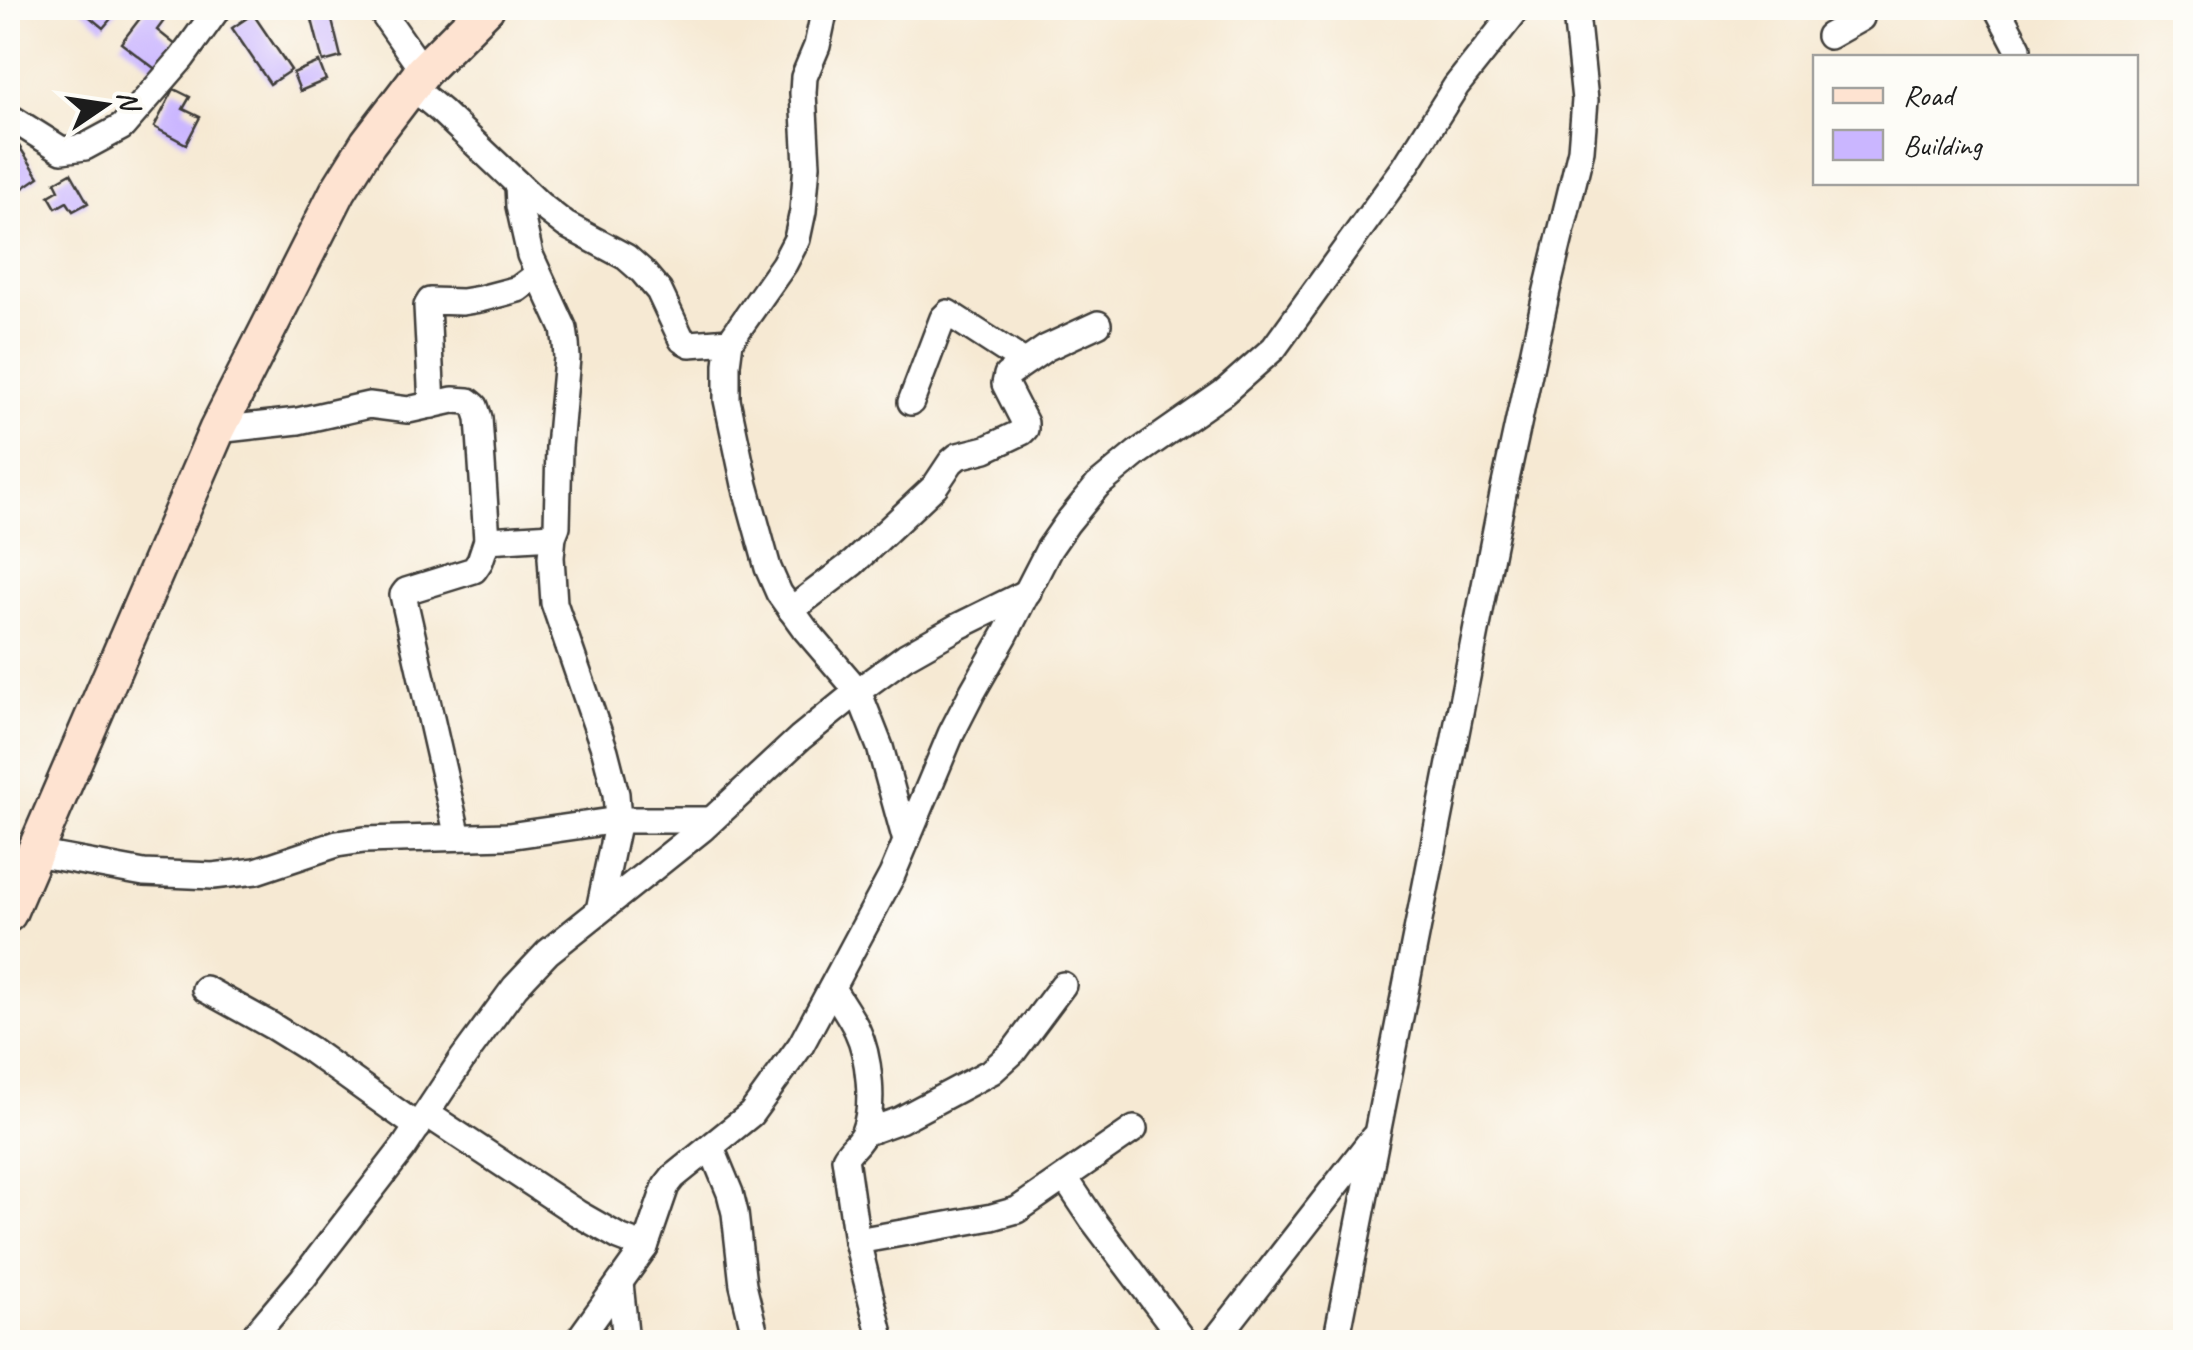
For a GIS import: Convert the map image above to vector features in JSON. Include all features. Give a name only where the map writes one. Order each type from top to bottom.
[{"type":"main road","points":[[8,914],[217,430],[338,191],[368,143],[417,79],[486,8]]},
{"type":"street","points":[[8,116],[62,150],[85,147],[122,128],[182,58],[218,8]]},
{"type":"street","points":[[379,8],[417,79],[442,111],[518,185],[566,225],[626,257],[642,271],[659,290],[682,340],[690,344],[730,341]]},
{"type":"street","points":[[825,8],[817,46],[804,77],[807,166],[797,239],[730,341],[727,400],[734,442],[768,568],[791,610],[858,691],[880,747],[906,841]]},
{"type":"street","points":[[577,1342],[645,1247],[666,1186],[751,1114],[801,1044],[872,916],[951,734],[1049,549],[1098,486],[1137,453],[1223,393],[1274,348],[1405,166],[1456,86],[1518,8]]},
{"type":"street","points":[[1336,1342],[1504,488],[1581,150],[1585,100],[1577,8]]},
{"type":"street","points":[[1829,36],[1861,18],[1863,8]]},
{"type":"street","points":[[1997,8],[2018,48]]},
{"type":"street","points":[[518,185],[523,230],[564,329],[567,358],[559,448],[558,526],[550,557],[554,603],[606,751],[616,794],[618,820],[599,910]]},
{"type":"street","points":[[432,405],[427,306],[430,301],[480,299],[518,288],[538,274]]},
{"type":"street","points":[[911,402],[948,313],[1024,362]]},
{"type":"street","points":[[791,610],[853,562],[935,486],[958,456],[986,449],[1025,429],[1005,384],[1007,375],[1046,348],[1098,324]]},
{"type":"street","points":[[217,430],[298,422],[370,405],[408,410],[453,400],[469,401],[475,406],[479,418],[486,540],[480,561],[474,570],[403,594],[458,838]]},
{"type":"street","points":[[486,540],[553,536]]},
{"type":"street","points":[[249,1342],[303,1278],[423,1120],[522,978],[548,952],[712,820],[800,738],[858,691],[906,656],[1028,592]]},
{"type":"street","points":[[35,853],[144,873],[212,876],[256,871],[337,844],[364,840],[508,836],[618,820],[712,820]]},
{"type":"street","points":[[864,1133],[900,1120],[992,1070],[1013,1052],[1062,985]]},
{"type":"street","points":[[832,988],[865,1052],[870,1090],[868,1116],[864,1133],[846,1158],[857,1241],[882,1342]]},
{"type":"street","points":[[205,989],[423,1120],[513,1168],[577,1213],[645,1247]]},
{"type":"street","points":[[857,1241],[1017,1210],[1134,1129]]},
{"type":"street","points":[[1214,1342],[1376,1134]]},
{"type":"street","points":[[711,1147],[732,1203],[742,1284],[757,1342]]},
{"type":"street","points":[[1065,1178],[1185,1342]]},
{"type":"street","points":[[620,1284],[626,1342]]},
{"type":"building","points":[[79,8],[120,8],[103,28]]},
{"type":"building","points":[[148,8],[166,18],[157,30],[177,46],[158,71],[121,43]]},
{"type":"building","points":[[309,8],[329,8],[341,57],[323,62]]},
{"type":"building","points":[[253,14],[291,70],[270,84],[232,28]]},
{"type":"building","points":[[319,62],[326,80],[300,91],[293,73]]},
{"type":"building","points":[[174,89],[190,97],[183,109],[200,117],[186,144],[154,127]]},
{"type":"building","points":[[19,146],[39,177],[23,188],[16,177],[8,182],[8,153]]},
{"type":"building","points":[[71,173],[88,203],[73,211],[67,202],[56,208],[49,196],[59,190],[55,182]]}]
